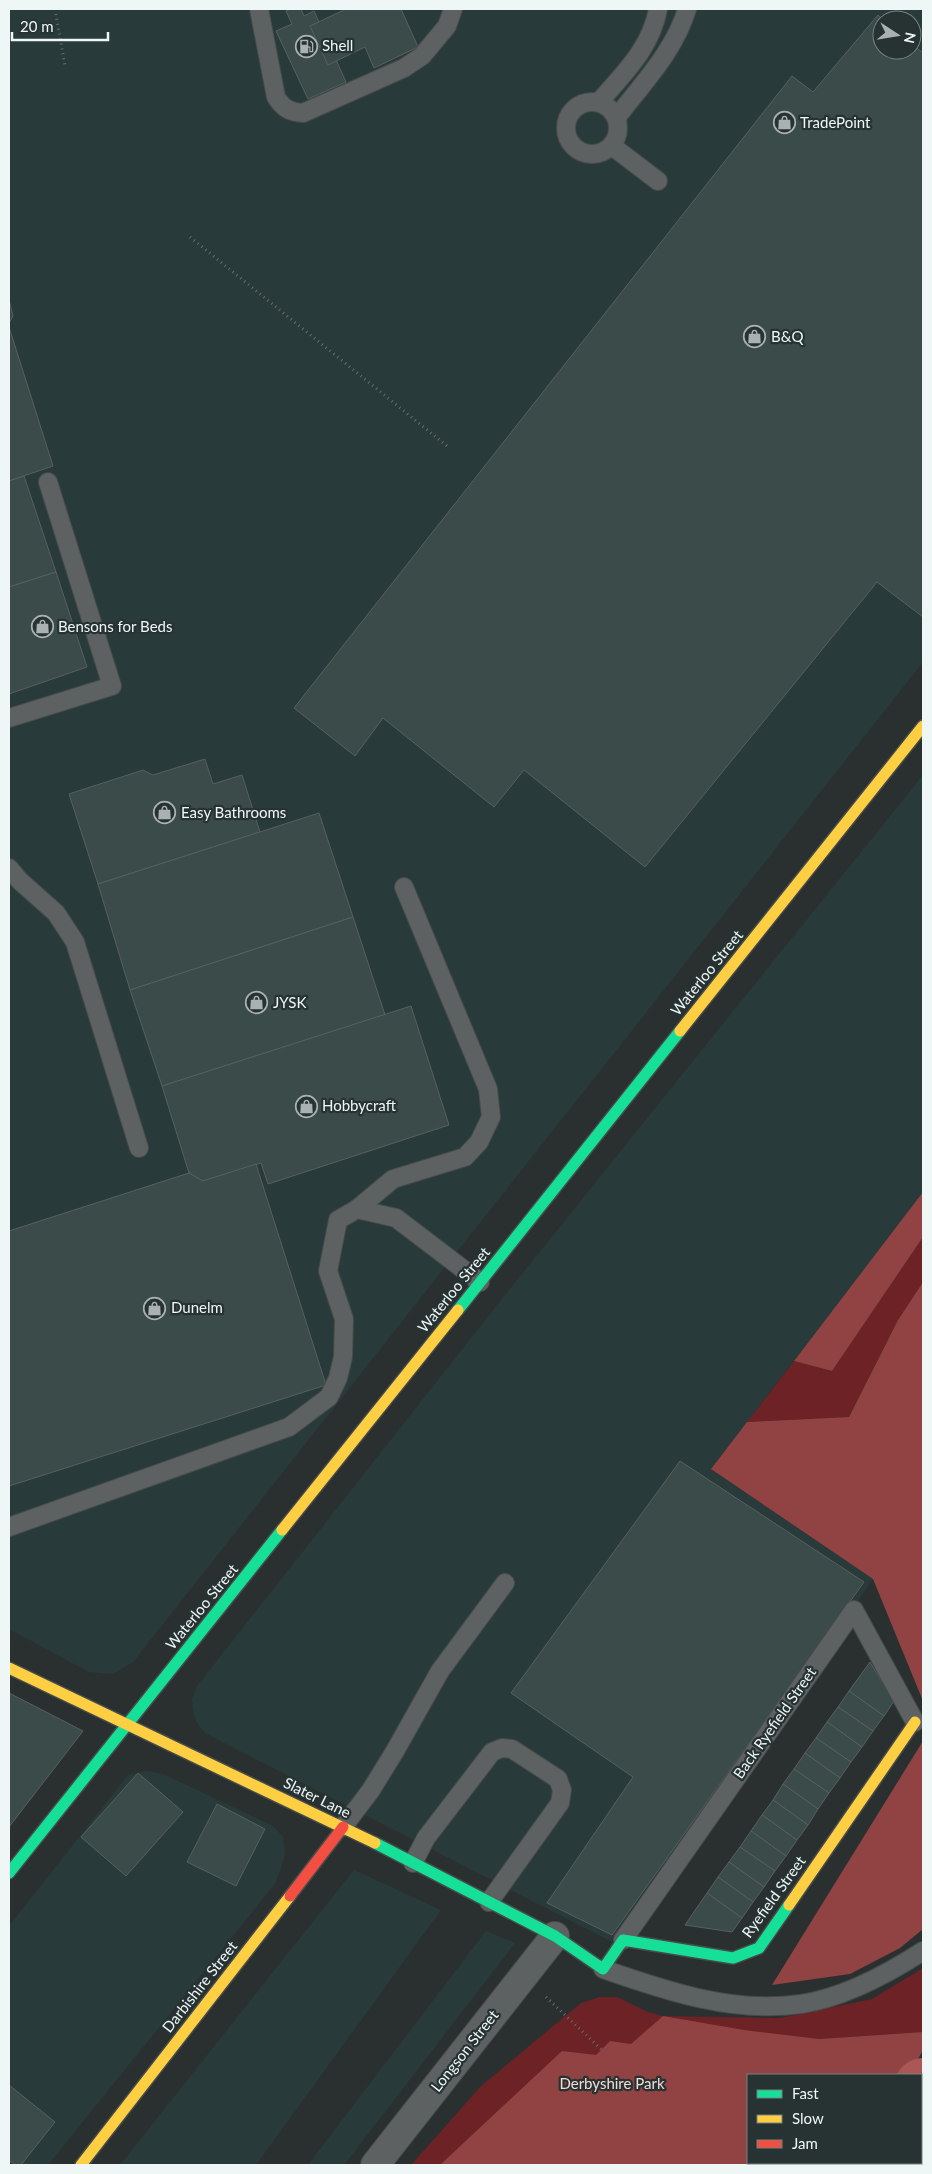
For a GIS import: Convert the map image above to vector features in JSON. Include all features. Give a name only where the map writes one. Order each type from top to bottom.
[{"type":"street","name":"Waterloo Street","points":[[9,1873],[923,726]]},
{"type":"street","name":"Slater Lane","points":[[9,1668],[343,1827],[554,1936],[603,1970]]},
{"type":"street","name":"Ryefield Street","points":[[623,1940],[733,1958],[759,1948],[915,1722]]},
{"type":"street","name":"Darbishire Street","points":[[81,2165],[343,1827]]},
{"type":"street","name":"Longson Street","points":[[375,2165],[554,1936]]},
{"type":"street","points":[[603,1970],[623,1940]]},
{"type":"lane","points":[[259,9],[276,97],[283,107],[293,113],[303,113],[404,68],[422,56],[447,26],[453,9]]},
{"type":"lane","points":[[599,102],[642,52],[650,37],[658,9]]},
{"type":"lane","points":[[617,117],[670,49],[682,25],[687,9]]},
{"type":"lane","points":[[599,102],[612,110],[617,117],[619,131],[612,146],[599,154],[582,153],[570,142],[566,134],[568,117],[580,104],[599,102]]},
{"type":"lane","points":[[612,146],[658,181]]},
{"type":"lane","points":[[9,718],[112,686],[48,482]]},
{"type":"lane","points":[[9,868],[20,881],[56,913],[75,942],[139,1148]]},
{"type":"lane","points":[[9,1527],[289,1427],[329,1397],[338,1378],[343,1357],[344,1320],[328,1271],[338,1220],[357,1208],[393,1179],[465,1157],[479,1142],[491,1117],[488,1089],[404,887]]},
{"type":"lane","points":[[357,1208],[396,1218],[480,1282]]},
{"type":"lane","points":[[343,1827],[371,1790],[440,1671],[505,1583]]},
{"type":"lane","name":"Back Ryefield Street","points":[[623,1940],[854,1610],[915,1722]]},
{"type":"lane","points":[[413,1863],[426,1838],[492,1752],[502,1748],[512,1749],[558,1779],[562,1790],[560,1803],[489,1902]]},
{"type":"lane","points":[[603,1970],[647,1985],[709,2000],[762,2007],[802,2004],[852,1989],[923,1952]]},
{"type":"path","points":[[55,9],[65,66]]},
{"type":"path","points":[[190,237],[447,446]]},
{"type":"path","points":[[524,1976],[602,2050]]},
{"type":"shaded area","points":[[9,9],[923,9],[923,662],[133,1662],[113,1674],[89,1672],[9,1629]]},
{"type":"shaded area","points":[[923,775],[923,1192],[711,1469],[873,1579],[614,1943],[205,1733],[197,1723],[193,1712],[192,1699],[197,1686],[497,1305]]},
{"type":"shaded area","points":[[145,1771],[163,1774],[273,1826],[283,1837],[285,1854],[280,1871],[274,1885],[48,2165],[9,2165],[9,1926],[128,1775]]},
{"type":"shaded area","points":[[354,1870],[441,1910],[256,2165],[120,2165]]},
{"type":"shaded area","points":[[486,1931],[515,1943],[344,2165],[308,2165]]},
{"type":"green space","points":[[923,1192],[923,1237],[832,1371],[794,1361]]},
{"type":"green space","points":[[923,1237],[923,1282],[898,1320],[849,1417],[747,1422],[794,1361],[832,1371]]},
{"type":"green space","points":[[923,1282],[923,1701],[873,1579],[711,1469],[747,1422],[849,1417],[898,1320]]},
{"type":"green space","points":[[923,1741],[923,1929],[900,1948],[850,1974],[772,1985]]},
{"type":"green space","name":"Derbyshire Park","points":[[923,1968],[923,2032],[819,2039],[747,2074],[747,2164],[779,2165],[411,2165],[481,2086],[581,2003],[600,1997],[617,1997],[648,2012],[663,2016],[780,2018],[872,1999]]},
{"type":"green space","name":"Derbyshire Park","points":[[663,2016],[744,2030],[819,2039],[923,2032],[923,2050],[910,2074],[747,2074],[747,2164],[877,2165],[440,2165],[562,2051],[596,2055],[610,2041],[631,2044]]},
{"type":"building","name":"Shell","points":[[301,9],[304,16],[314,11],[346,82],[308,99],[276,31],[292,24],[286,11]]},
{"type":"building","points":[[346,9],[401,9],[418,47],[374,68],[365,47],[328,65],[310,26]]},
{"type":"building","name":"B&Q","points":[[872,22],[872,60],[922,60],[923,53],[923,617],[877,582],[645,867],[524,770],[494,807],[383,718],[355,756],[294,708],[792,76],[813,92]]},
{"type":"building","points":[[9,300],[13,316],[9,323]]},
{"type":"building","points":[[9,327],[53,466],[9,481]]},
{"type":"building","points":[[24,476],[56,572],[9,587],[9,481]]},
{"type":"building","name":"Bensons for Beds","points":[[56,572],[87,667],[9,694],[9,587]]},
{"type":"building","name":"Easy Bathrooms","points":[[205,759],[213,784],[242,775],[260,832],[98,884],[69,794],[143,770],[153,775]]},
{"type":"building","points":[[319,813],[353,917],[130,990],[98,884]]},
{"type":"building","name":"JYSK","points":[[353,917],[385,1015],[162,1086],[130,990]]},
{"type":"building","name":"Hobbycraft","points":[[411,1006],[449,1125],[268,1184],[261,1163],[203,1181],[189,1173],[162,1086]]},
{"type":"building","name":"Dunelm","points":[[256,1164],[326,1385],[9,1486],[9,1231],[189,1173],[203,1181]]},
{"type":"building","points":[[680,1461],[864,1582],[612,1935],[547,1903],[633,1777],[511,1693]]},
{"type":"building","points":[[870,1662],[894,1701],[884,1716],[849,1691]]},
{"type":"building","points":[[849,1691],[884,1716],[873,1731],[838,1707]]},
{"type":"building","points":[[9,1693],[83,1731],[9,1827]]},
{"type":"building","points":[[838,1707],[873,1731],[862,1747],[827,1722]]},
{"type":"building","points":[[827,1722],[862,1747],[851,1762],[816,1738]]},
{"type":"building","points":[[816,1738],[851,1762],[840,1778],[805,1753]]},
{"type":"building","points":[[805,1753],[840,1778],[829,1793],[794,1769]]},
{"type":"building","points":[[794,1769],[829,1793],[818,1809],[783,1784]]},
{"type":"building","points":[[138,1773],[183,1812],[126,1876],[81,1837]]},
{"type":"building","points":[[783,1784],[818,1809],[808,1825],[773,1800]]},
{"type":"building","points":[[773,1800],[808,1825],[797,1840],[762,1815]]},
{"type":"building","points":[[217,1804],[265,1829],[236,1886],[187,1862]]},
{"type":"building","points":[[762,1815],[797,1840],[786,1856],[751,1831]]},
{"type":"building","points":[[751,1831],[786,1856],[775,1871],[740,1847]]},
{"type":"building","points":[[740,1847],[775,1871],[764,1887],[729,1862]]},
{"type":"building","points":[[729,1862],[764,1887],[753,1902],[718,1877]]},
{"type":"building","points":[[718,1877],[753,1902],[742,1918],[707,1893]]},
{"type":"building","points":[[707,1893],[742,1918],[732,1932],[685,1925]]},
{"type":"building","points":[[9,2085],[55,2122],[21,2165],[15,2165],[9,2160]]},
{"type":"traffic: fast","points":[[458,1310],[680,1031]]},
{"type":"traffic: fast","points":[[9,1873],[282,1530]]},
{"type":"traffic: fast","points":[[375,1843],[555,1936],[603,1969],[623,1940],[733,1958],[759,1948],[789,1905]]},
{"type":"traffic: slow","points":[[680,1031],[923,726]]},
{"type":"traffic: slow","points":[[282,1530],[458,1310]]},
{"type":"traffic: slow","points":[[9,1668],[375,1843]]},
{"type":"traffic: slow","points":[[789,1905],[915,1722]]},
{"type":"traffic: slow","points":[[81,2165],[290,1896]]},
{"type":"traffic: jam","points":[[290,1896],[343,1827]]},
{"type":"place","name":"Shell","points":[[306,46]]},
{"type":"place","name":"TradePoint","points":[[784,123]]},
{"type":"place","name":"B&Q","points":[[755,337]]},
{"type":"place","name":"Bensons for Beds","points":[[42,627]]},
{"type":"place","name":"Easy Bathrooms","points":[[165,813]]},
{"type":"place","name":"JYSK","points":[[257,1003]]},
{"type":"place","name":"Hobbycraft","points":[[306,1106]]},
{"type":"place","name":"Dunelm","points":[[155,1308]]}]
